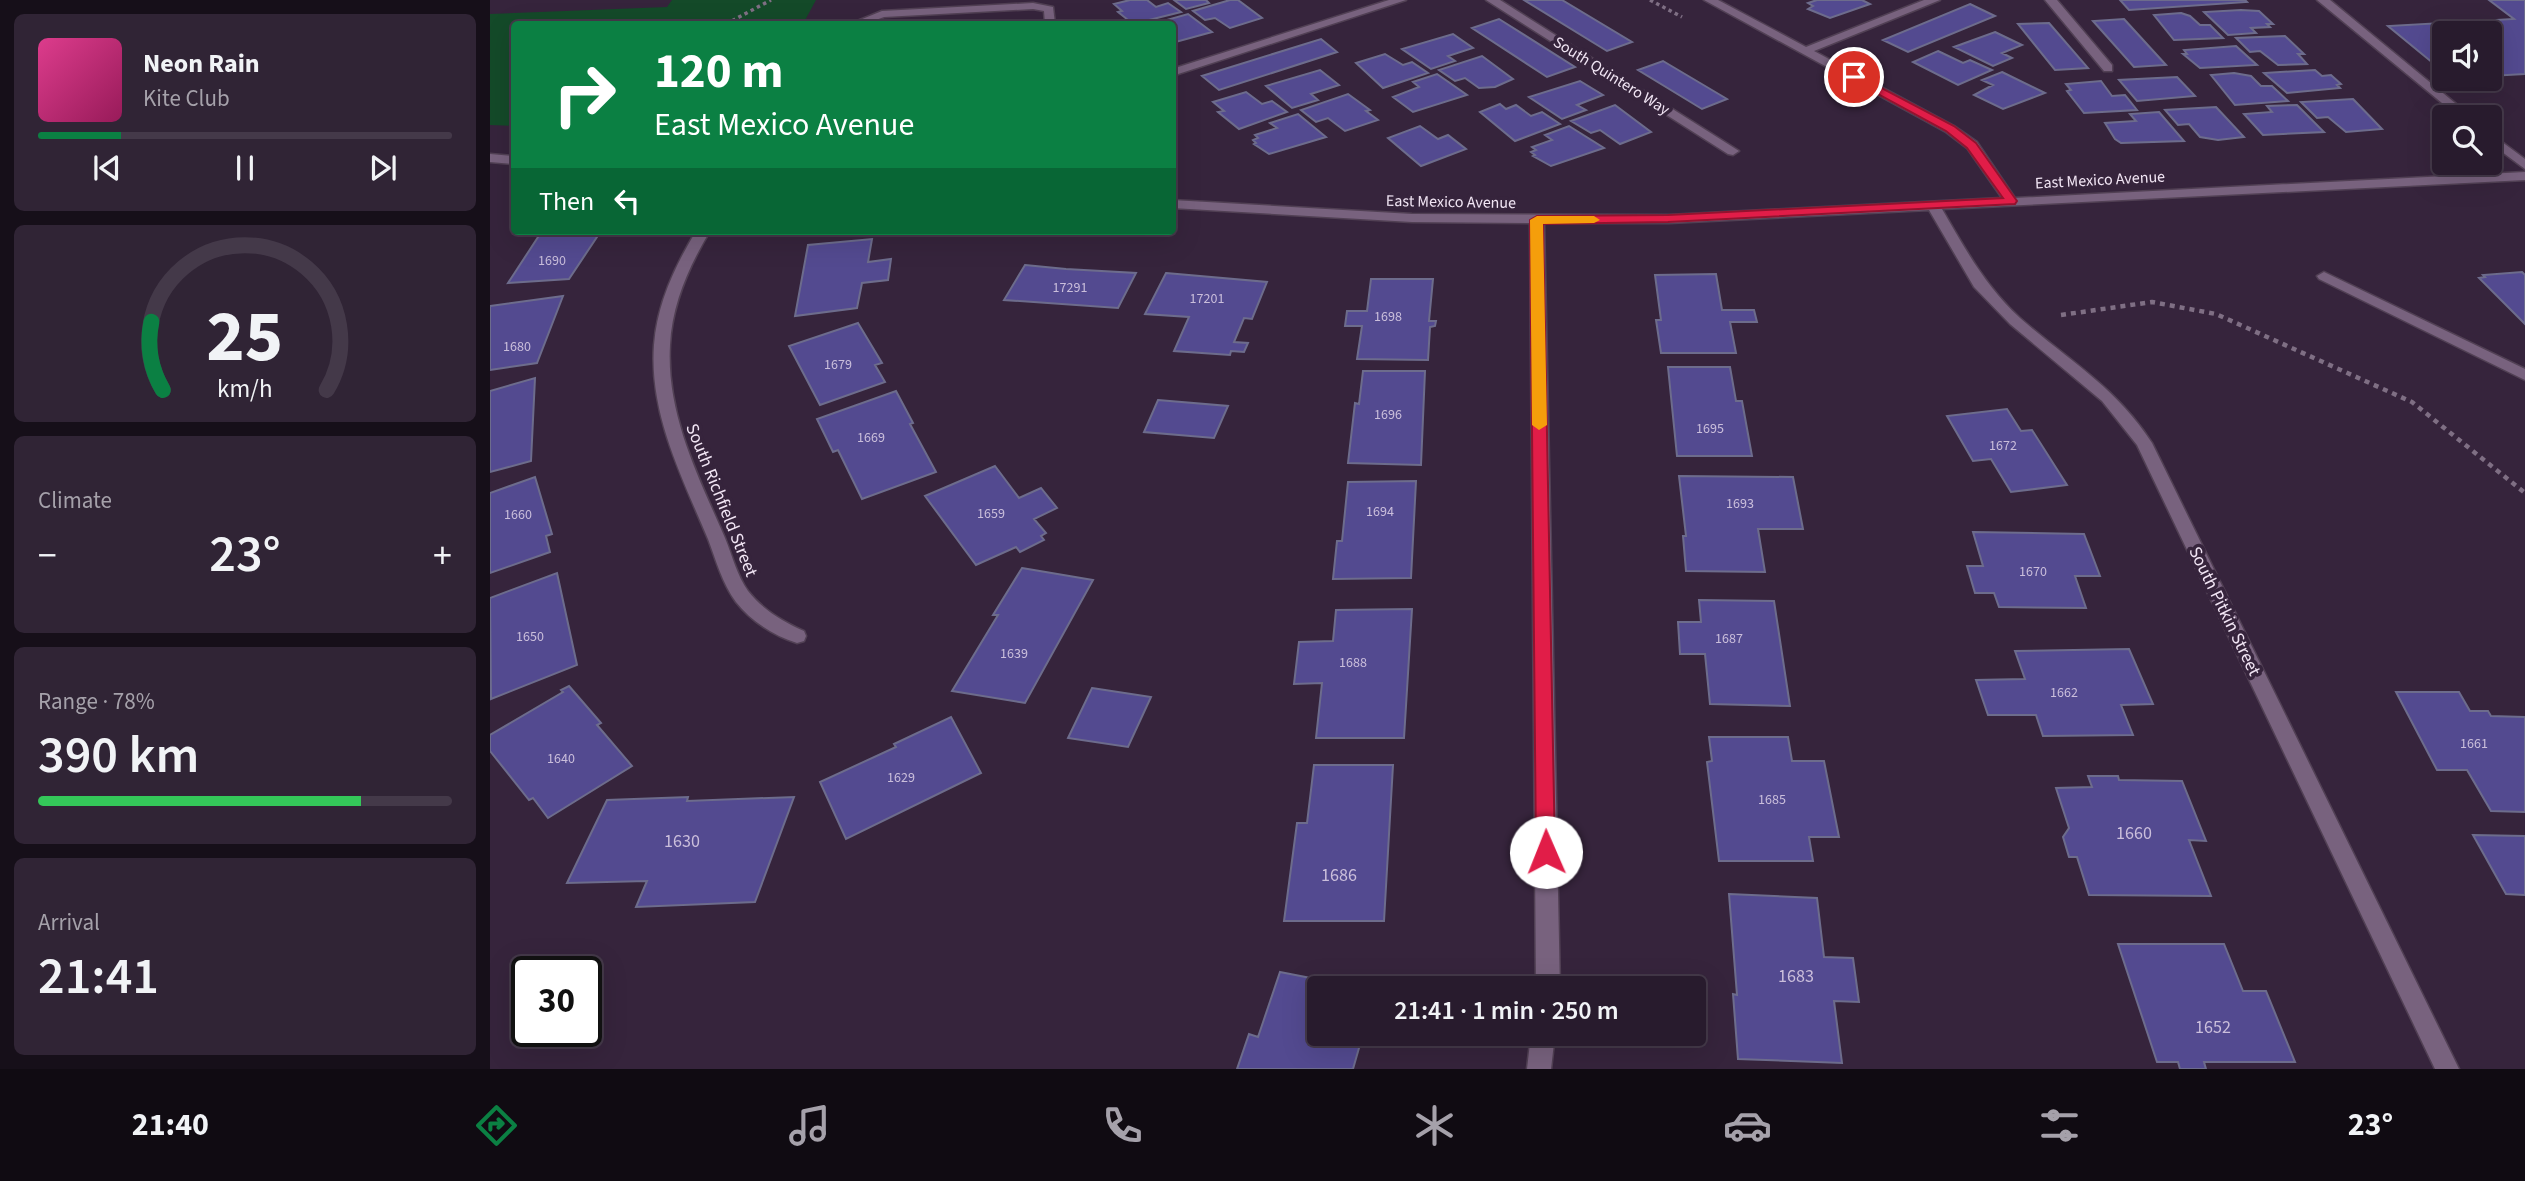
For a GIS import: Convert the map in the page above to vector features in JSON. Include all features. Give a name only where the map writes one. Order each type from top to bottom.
[{"type":"street","points":[[1176,72],[1400,0]]},
{"type":"street","name":"South Quintero Way","points":[[1492,0],[1732,151]]},
{"type":"street","points":[[1710,0],[1950,129],[1972,145],[2011,201]]},
{"type":"street","points":[[1805,51],[1934,0]]},
{"type":"street","points":[[2051,0],[2108,68]]},
{"type":"street","points":[[2323,0],[2451,105]]},
{"type":"street","points":[[864,21],[882,14],[1033,6],[1049,9],[1050,21]]},
{"type":"street","points":[[2502,147],[2525,165]]},
{"type":"street","points":[[490,158],[511,160]]},
{"type":"street","name":"East Mexico Avenue","points":[[1176,204],[1412,218],[1668,219],[2525,176]]},
{"type":"street","name":"South Pitkin Street","points":[[1933,206],[1979,284],[2015,321],[2108,397],[2144,443],[2446,1069]]},
{"type":"street","points":[[1537,220],[1548,976]]},
{"type":"street","name":"South Richfield Street","points":[[701,235],[669,304],[662,346],[662,388],[672,430],[740,594],[766,621],[797,636]]},
{"type":"street","points":[[2324,276],[2523,373]]},
{"type":"street","points":[[1538,1069],[1541,1046]]},
{"type":"path","points":[[732,21],[771,0]]},
{"type":"path","points":[[2015,321],[2152,302],[2216,314],[2412,402],[2525,493]]},
{"type":"green space","points":[[672,0],[816,0],[805,21],[511,21],[511,126],[490,125],[490,14],[667,7]]},
{"type":"building","points":[[1147,0],[1156,7],[1168,3],[1181,12],[1145,21],[1129,21],[1118,12],[1122,11],[1114,4]]},
{"type":"building","points":[[1174,0],[1206,0],[1209,3],[1186,9]]},
{"type":"building","points":[[1238,0],[1262,18],[1230,28],[1215,18],[1205,20],[1193,11]]},
{"type":"building","points":[[1524,0],[1562,0],[1632,42],[1607,51]]},
{"type":"building","points":[[1817,0],[1862,0],[1870,4],[1830,18],[1808,9],[1813,6],[1808,3]]},
{"type":"building","points":[[2120,0],[2245,0],[2247,2],[2129,10]]},
{"type":"building","points":[[2489,0],[2525,0],[2525,74],[2502,75],[2502,21],[2478,21],[2514,19]]},
{"type":"building","points":[[1970,4],[1995,16],[1908,52],[1883,40]]},
{"type":"building","points":[[2259,11],[2273,24],[2267,24],[2270,27],[2251,28],[2256,33],[2228,35],[2204,12]]},
{"type":"building","points":[[2181,13],[2190,16],[2200,25],[2210,25],[2223,38],[2174,40],[2154,15]]},
{"type":"building","points":[[1188,14],[1212,32],[1176,42],[1176,21],[1163,21]]},
{"type":"building","points":[[1499,19],[1575,67],[1547,77],[1472,28]]},
{"type":"building","points":[[2124,19],[2166,65],[2134,67],[2093,21]]},
{"type":"building","points":[[2049,23],[2088,68],[2055,70],[2018,24]]},
{"type":"building","points":[[2432,24],[2432,62],[2388,26]]},
{"type":"building","points":[[1995,32],[2022,45],[2002,53],[2012,58],[1993,66],[1954,47]]},
{"type":"building","points":[[1453,34],[1473,48],[1448,56],[1455,61],[1431,69],[1402,49]]},
{"type":"building","points":[[2285,36],[2304,54],[2298,54],[2307,64],[2278,65],[2260,51],[2250,52],[2236,38]]},
{"type":"building","points":[[1321,39],[1337,52],[1219,90],[1202,76]]},
{"type":"building","points":[[2236,46],[2257,65],[2200,68],[2183,54],[2187,54],[2184,50]]},
{"type":"building","points":[[1938,51],[1963,63],[1970,60],[1992,70],[1958,85],[1913,62]]},
{"type":"building","points":[[1385,54],[1403,65],[1412,62],[1428,73],[1383,88],[1356,63]]},
{"type":"building","points":[[1482,56],[1513,79],[1495,87],[1479,88],[1465,78],[1455,81],[1439,70]]},
{"type":"building","points":[[1663,61],[1727,99],[1702,109],[1638,70]]},
{"type":"building","points":[[1320,70],[1339,85],[1311,94],[1318,100],[1292,108],[1266,86]]},
{"type":"building","points":[[2315,70],[2322,76],[2331,75],[2341,84],[2337,85],[2340,88],[2287,93],[2264,73]]},
{"type":"building","points":[[2002,72],[2045,93],[2003,109],[1974,95],[1993,85],[1982,80]]},
{"type":"building","points":[[2234,73],[2251,76],[2261,86],[2272,86],[2288,101],[2235,105],[2211,75]]},
{"type":"building","points":[[1437,74],[1467,95],[1413,112],[1393,97],[1419,87],[1413,82]]},
{"type":"building","points":[[2177,77],[2195,96],[2137,101],[2119,80]]},
{"type":"building","points":[[1580,81],[1603,95],[1577,105],[1586,110],[1562,119],[1529,97]]},
{"type":"building","points":[[2101,81],[2112,96],[2125,95],[2137,110],[2084,113],[2067,91],[2071,90],[2066,84]]},
{"type":"building","points":[[1246,92],[1262,104],[1272,101],[1287,112],[1239,129],[1218,112],[1224,111],[1213,102]]},
{"type":"building","points":[[1348,94],[1370,110],[1366,111],[1378,120],[1345,131],[1328,118],[1316,122],[1301,110]]},
{"type":"building","points":[[2353,99],[2382,129],[2346,132],[2328,117],[2317,118],[2301,102]]},
{"type":"building","points":[[1500,104],[1506,109],[1516,105],[1531,116],[1542,112],[1560,124],[1515,141],[1480,112]]},
{"type":"building","points":[[1615,105],[1651,132],[1620,144],[1600,130],[1591,133],[1571,121]]},
{"type":"building","points":[[2297,105],[2324,132],[2263,135],[2244,114],[2272,112],[2267,106]]},
{"type":"building","points":[[2216,107],[2244,137],[2218,140],[2200,137],[2189,124],[2178,125],[2165,110]]},
{"type":"building","points":[[2159,112],[2184,141],[2121,143],[2115,139],[2105,123],[2136,121],[2130,114]]},
{"type":"building","points":[[1298,114],[1326,137],[1269,154],[1254,144],[1256,143],[1253,140],[1258,138],[1255,135],[1277,128],[1270,123]]},
{"type":"building","points":[[1420,126],[1438,139],[1448,135],[1466,149],[1421,166],[1388,138]]},
{"type":"building","points":[[1569,126],[1604,148],[1551,166],[1533,156],[1535,155],[1531,152],[1536,150],[1532,147],[1552,140],[1545,135]]},
{"type":"building","points":[[539,235],[598,235],[569,279],[508,283]]},
{"type":"building","points":[[872,239],[868,262],[891,259],[888,280],[862,283],[857,308],[795,316],[808,245]]},
{"type":"building","points":[[1025,265],[1136,273],[1118,308],[1004,300]]},
{"type":"building","points":[[2522,272],[2525,275],[2525,324],[2479,278],[2485,277],[2483,275]]},
{"type":"building","points":[[1166,273],[1267,282],[1252,319],[1244,318],[1234,342],[1248,343],[1244,352],[1231,351],[1230,355],[1174,351],[1189,317],[1145,314]]},
{"type":"building","points":[[1716,274],[1722,310],[1754,310],[1757,322],[1730,322],[1736,353],[1661,353],[1656,320],[1661,320],[1655,275]]},
{"type":"building","points":[[1371,279],[1433,279],[1429,321],[1436,321],[1435,326],[1430,327],[1428,360],[1357,359],[1362,326],[1345,326],[1347,311],[1367,311]]},
{"type":"building","points":[[563,296],[537,363],[490,370],[490,306]]},
{"type":"building","points":[[858,323],[882,363],[875,365],[885,382],[820,405],[789,346]]},
{"type":"building","points":[[1668,367],[1730,367],[1736,401],[1742,401],[1752,456],[1677,456]]},
{"type":"building","points":[[1363,371],[1425,371],[1421,465],[1348,463],[1355,403],[1359,404]]},
{"type":"building","points":[[535,378],[531,461],[490,472],[490,391]]},
{"type":"building","points":[[896,391],[936,472],[862,499],[838,450],[833,452],[817,419]]},
{"type":"building","points":[[1158,400],[1228,406],[1214,438],[1144,432]]},
{"type":"building","points":[[2007,409],[2021,431],[2032,430],[2067,485],[2011,492],[1991,459],[1973,461],[1947,416]]},
{"type":"building","points":[[995,466],[1019,498],[1041,488],[1057,508],[1034,519],[1046,533],[1041,536],[1044,540],[1020,552],[1016,547],[976,565],[925,496]]},
{"type":"building","points":[[1679,476],[1793,477],[1803,529],[1758,529],[1765,572],[1686,571],[1683,536],[1686,536]]},
{"type":"building","points":[[535,477],[552,534],[546,536],[550,552],[490,573],[490,493]]},
{"type":"building","points":[[1416,481],[1411,578],[1333,579],[1337,541],[1342,541],[1348,482]]},
{"type":"building","points":[[1973,532],[2084,534],[2100,576],[2075,576],[2086,608],[1999,607],[1994,593],[1975,593],[1967,566],[1983,566]]},
{"type":"building","points":[[1022,568],[1093,580],[1025,703],[952,691],[998,615],[993,615]]},
{"type":"building","points":[[557,573],[577,665],[491,699],[490,598]]},
{"type":"building","points":[[1699,600],[1774,601],[1790,706],[1710,704],[1705,654],[1680,654],[1678,622],[1701,622]]},
{"type":"building","points":[[1412,609],[1404,738],[1316,738],[1322,683],[1294,684],[1299,642],[1333,641],[1336,610]]},
{"type":"building","points":[[2129,649],[2153,704],[2121,705],[2133,735],[2043,736],[2036,715],[1988,715],[1976,680],[2025,679],[2015,651]]},
{"type":"building","points":[[569,686],[601,723],[597,725],[632,766],[548,818],[533,798],[529,800],[490,751],[490,735]]},
{"type":"building","points":[[1092,688],[1151,697],[1128,747],[1068,738]]},
{"type":"building","points":[[2396,692],[2459,692],[2470,711],[2488,711],[2491,716],[2525,717],[2525,812],[2491,811],[2467,770],[2437,770]]},
{"type":"building","points":[[951,717],[981,773],[846,839],[820,782],[896,747],[894,744]]},
{"type":"building","points":[[1709,737],[1788,737],[1792,761],[1824,761],[1839,837],[1809,837],[1813,861],[1719,861],[1707,762],[1712,761]]},
{"type":"building","points":[[1314,765],[1393,765],[1384,921],[1284,921],[1297,823],[1307,823]]},
{"type":"building","points":[[2088,776],[2118,776],[2119,780],[2182,781],[2206,841],[2189,840],[2211,896],[2089,895],[2077,857],[2069,857],[2063,837],[2069,828],[2056,788],[2092,787]]},
{"type":"building","points":[[688,797],[687,801],[794,797],[755,902],[636,907],[647,881],[567,883],[607,800]]},
{"type":"building","points":[[2473,835],[2525,836],[2525,895],[2506,894]]},
{"type":"building","points":[[1729,894],[1817,898],[1824,957],[1853,958],[1859,1002],[1834,1001],[1842,1063],[1738,1059],[1733,994],[1737,995]]},
{"type":"building","points":[[2118,944],[2224,944],[2243,991],[2266,991],[2295,1062],[2204,1062],[2206,1069],[2180,1069],[2178,1062],[2157,1062]]},
{"type":"building","points":[[1280,972],[1307,977],[1307,1046],[1360,1046],[1353,1069],[1237,1069],[1249,1034],[1258,1037]]},
{"type":"slow traffic","points":[[1539,425],[1537,220],[1594,220]]},
{"type":"route","points":[[1546,852],[1537,220],[1668,219],[2011,201],[1972,145],[1950,129],[1854,77]]}]
